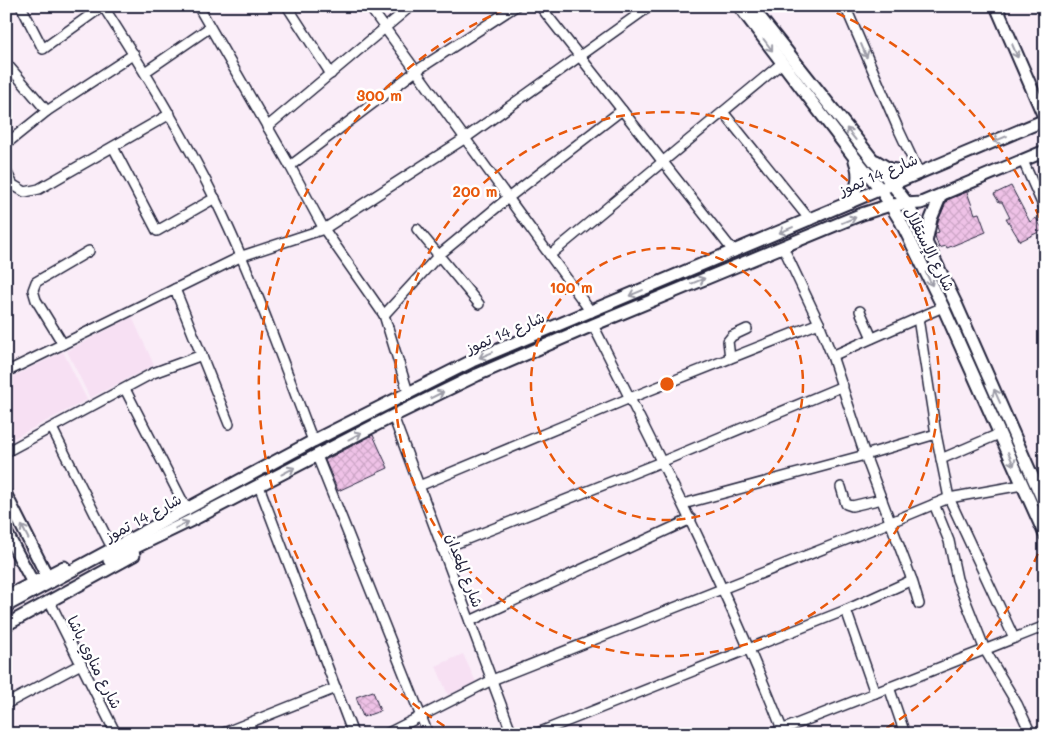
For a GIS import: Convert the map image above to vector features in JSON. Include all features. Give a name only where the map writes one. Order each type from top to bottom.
[{"type":"main road","name":"شارع الإستقلال","points":[[739,6],[881,190],[901,222],[943,308],[1045,535]]},
{"type":"main road","name":"شارع الإستقلال","points":[[751,6],[907,203],[1041,485],[1045,505]]},
{"type":"main road","points":[[996,6],[1045,119]]},
{"type":"main road","name":"شارع 14 تموز","points":[[153,534],[187,510],[313,441],[472,361],[810,220],[1045,119]]},
{"type":"main road","name":"شارع 14 تموز","points":[[104,559],[153,534],[259,486],[477,374],[862,214],[890,205],[921,203],[1045,151]]},
{"type":"main road","points":[[851,153],[856,162],[859,176],[851,202]]},
{"type":"main road","points":[[869,157],[889,168],[920,173]]},
{"type":"main road","points":[[926,242],[931,219],[941,195]]},
{"type":"main road","points":[[6,495],[45,572]]},
{"type":"main road","points":[[6,532],[31,579]]},
{"type":"main road","points":[[6,597],[31,579],[110,544],[153,534]]},
{"type":"main road","points":[[6,625],[124,561],[153,534]]},
{"type":"main road","points":[[6,606],[104,559]]},
{"type":"main road","points":[[6,614],[104,559]]},
{"type":"street","points":[[20,6],[44,49],[103,6],[170,114],[215,198],[242,256],[313,441]]},
{"type":"street","points":[[198,6],[324,229],[384,315],[408,392]]},
{"type":"street","points":[[286,6],[331,74]]},
{"type":"street","points":[[369,6],[590,312]]},
{"type":"street","points":[[267,127],[411,6]]},
{"type":"street","points":[[290,166],[416,71],[516,6]]},
{"type":"street","points":[[540,6],[734,252]]},
{"type":"street","points":[[6,372],[242,256],[324,229],[464,139],[650,6]]},
{"type":"street","points":[[845,6],[897,126],[920,173]]},
{"type":"street","points":[[145,72],[209,28]]},
{"type":"street","points":[[6,144],[47,111],[134,54]]},
{"type":"street","points":[[6,63],[47,111]]},
{"type":"street","points":[[550,255],[782,63]]},
{"type":"street","points":[[384,315],[439,255],[508,198],[622,110]]},
{"type":"street","points":[[723,112],[810,220]]},
{"type":"street","points":[[6,172],[13,185],[25,192],[39,189],[170,114]]},
{"type":"street","points":[[113,147],[157,231],[215,198]]},
{"type":"street","points":[[1023,161],[1045,210]]},
{"type":"street","points":[[417,229],[478,304]]},
{"type":"street","points":[[783,247],[819,323],[832,356],[865,455],[920,604]]},
{"type":"street","points":[[62,344],[36,300],[33,290],[36,282],[88,251]]},
{"type":"street","points":[[176,289],[229,424]]},
{"type":"street","points":[[832,356],[943,308]]},
{"type":"street","points":[[860,311],[872,338]]},
{"type":"street","points":[[918,318],[936,434],[949,498],[1014,638]]},
{"type":"street","points":[[419,486],[630,398],[819,323]]},
{"type":"street","points":[[593,325],[723,588],[783,731]]},
{"type":"street","points":[[730,358],[728,341],[732,336],[747,329]]},
{"type":"street","points":[[6,452],[154,373],[202,355]]},
{"type":"street","points":[[442,548],[661,462],[843,386]]},
{"type":"street","points":[[125,389],[187,510]]},
{"type":"street","name":"شارع المعدان","points":[[393,416],[512,734]]},
{"type":"street","points":[[52,428],[110,544]]},
{"type":"street","points":[[683,504],[936,434]]},
{"type":"street","points":[[941,459],[999,434]]},
{"type":"street","points":[[317,456],[428,734]]},
{"type":"street","points":[[386,734],[492,680],[949,498],[1022,485]]},
{"type":"street","points":[[259,486],[353,734]]},
{"type":"street","points":[[841,487],[846,504],[852,506],[882,499]]},
{"type":"street","points":[[934,504],[949,541],[957,579],[985,650],[1017,704],[1031,734]]},
{"type":"street","points":[[470,622],[691,520]]},
{"type":"street","points":[[536,734],[748,647],[846,610],[912,580]]},
{"type":"street","name":"شارع مناوي باشا","points":[[50,602],[113,733]]},
{"type":"street","points":[[846,610],[874,693]]},
{"type":"street","points":[[770,734],[783,731],[1045,626]]},
{"type":"street","points":[[6,704],[81,664]]},
{"type":"street","points":[[889,687],[905,734]]},
{"type":"street","points":[[221,734],[336,688]]},
{"type":"shaded area","points":[[132,317],[154,365],[90,398],[67,351]]},
{"type":"shaded area","points":[[63,352],[87,400],[6,442],[6,380]]},
{"type":"shaded area","points":[[463,654],[476,682],[448,695],[436,666]]},
{"type":"building","points":[[1011,186],[1030,222],[1036,218],[1043,230],[1020,241],[1006,218],[1010,218],[1002,202],[999,202],[994,194]]},
{"type":"building","points":[[967,192],[975,214],[979,213],[986,232],[947,248],[946,246],[939,248],[935,236],[939,232],[937,227],[938,221],[947,200]]},
{"type":"building","points":[[373,435],[388,468],[338,491],[325,460]]},
{"type":"building","points":[[373,691],[380,711],[363,717],[356,697]]}]
